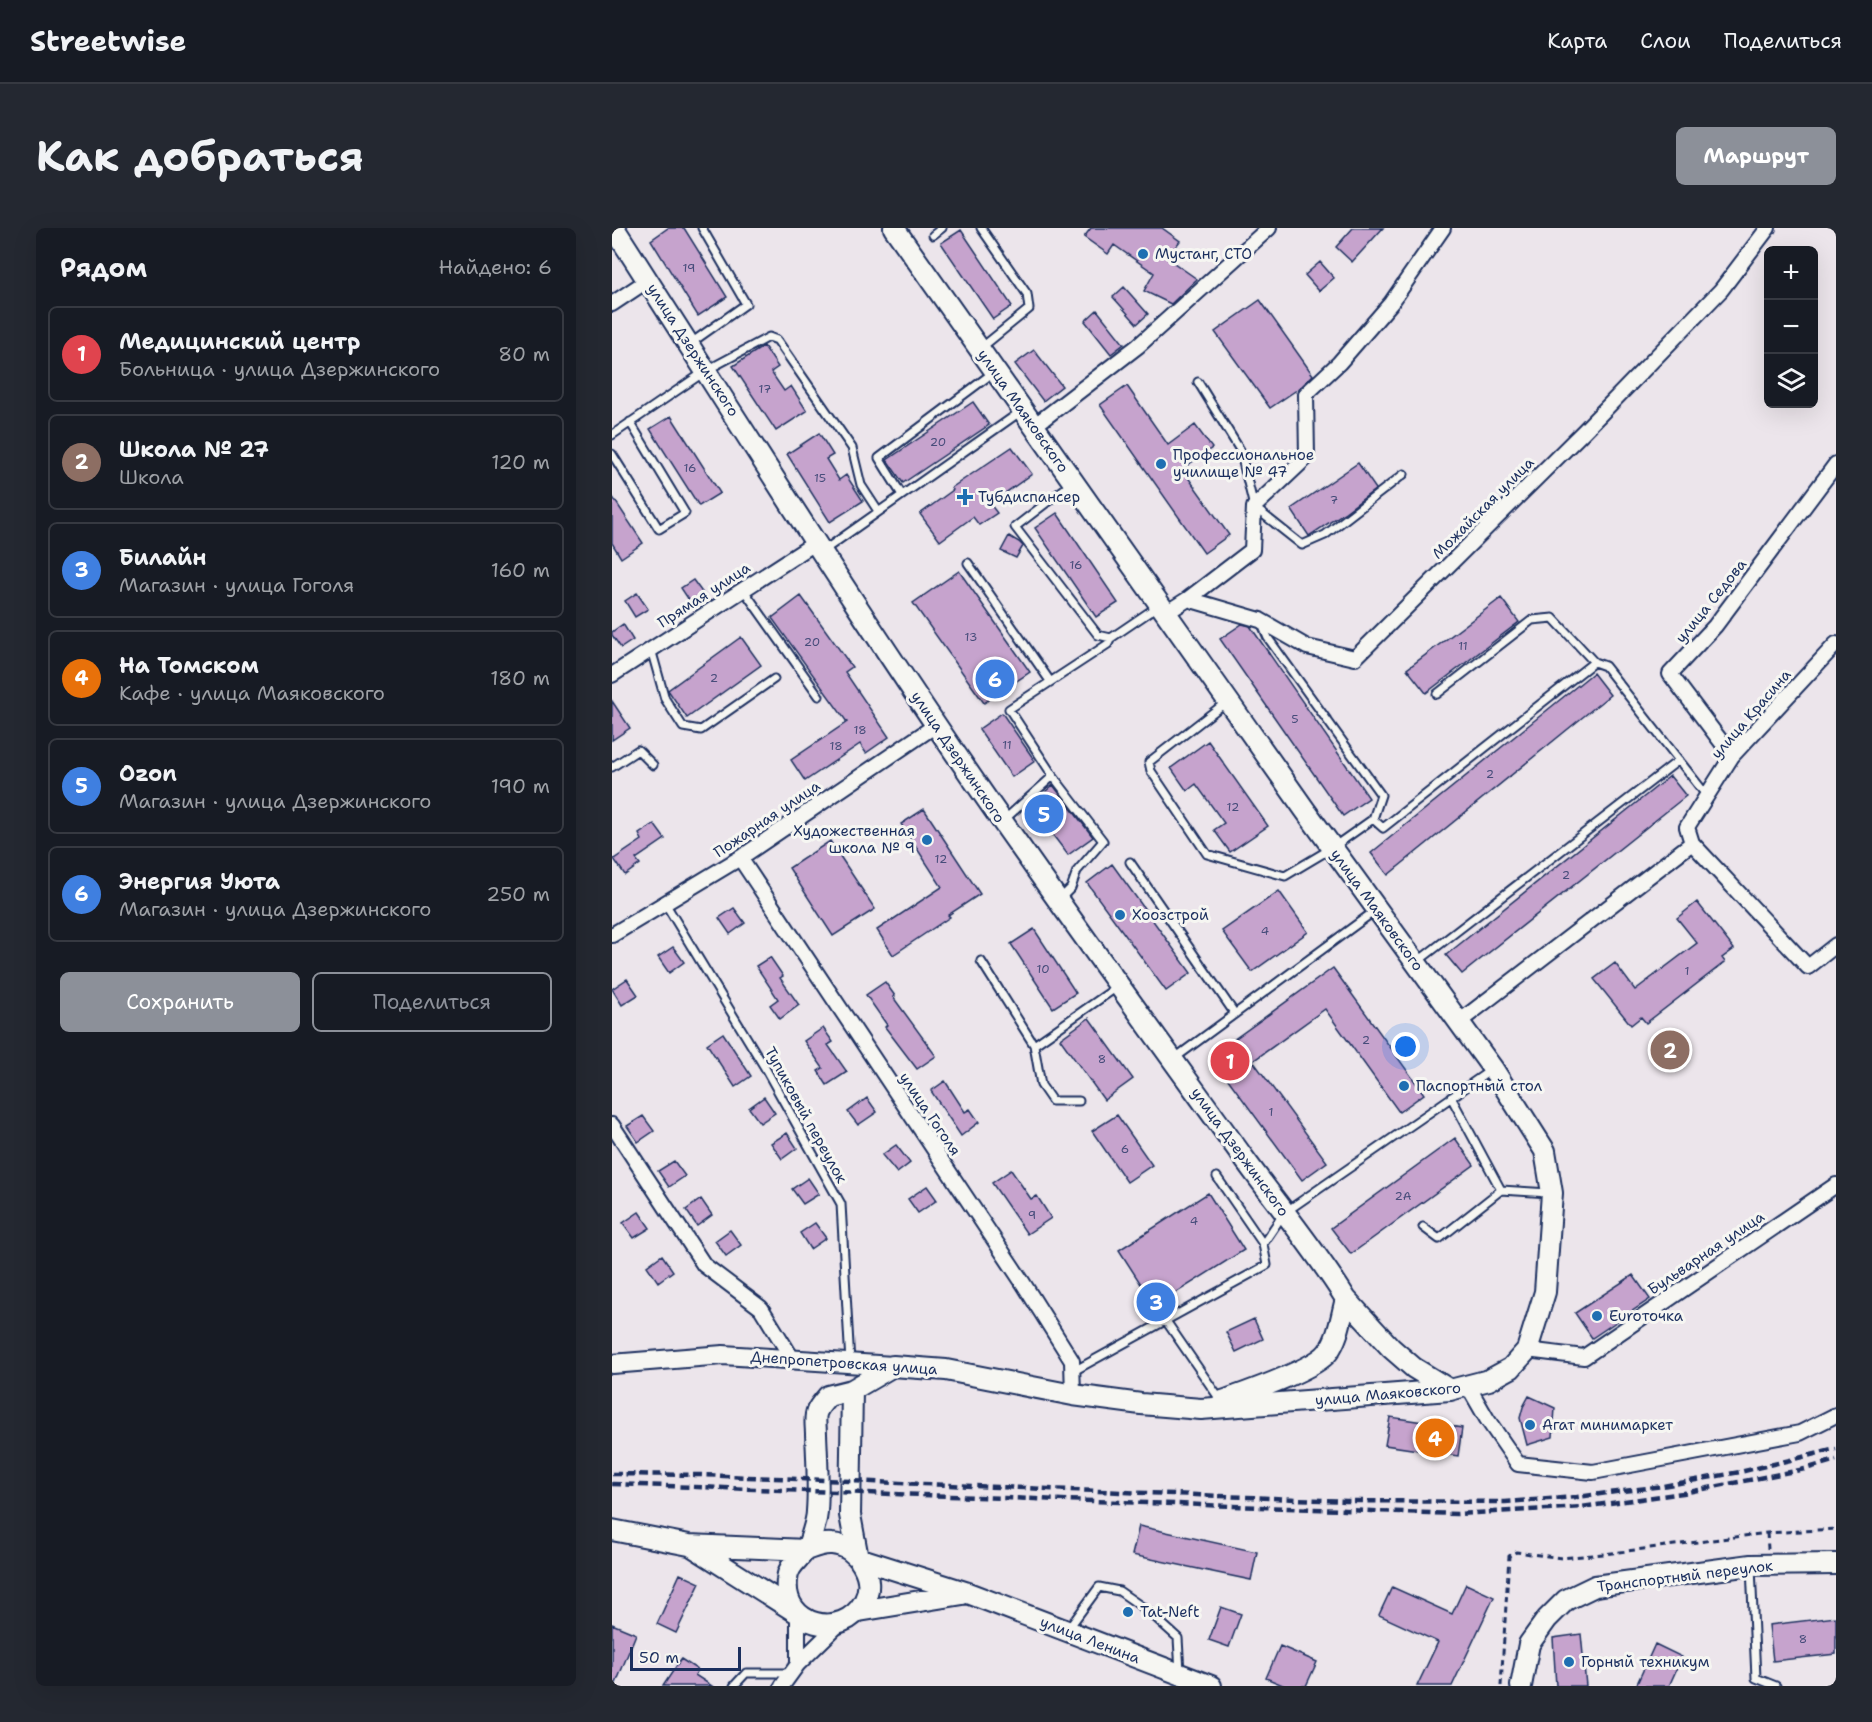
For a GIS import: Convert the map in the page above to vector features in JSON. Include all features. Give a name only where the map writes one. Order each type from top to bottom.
[{"type":"main road","name":"улица Дзержинского","points":[[614,228],[707,370],[818,547],[936,725],[1119,986],[1284,1213],[1326,1266],[1346,1299],[1406,1362],[1459,1388]]},
{"type":"main road","name":"улица Маяковского","points":[[894,228],[1227,701],[1493,1069],[1545,1151],[1552,1193],[1545,1292],[1527,1350],[1511,1368],[1489,1380],[1459,1388],[1201,1409]]},
{"type":"main road","points":[[1201,1409],[1291,1375],[1327,1354],[1336,1336],[1346,1299]]},
{"type":"main road","points":[[798,1613],[788,1598],[787,1580],[793,1563],[806,1550],[817,1513],[816,1413],[828,1396],[852,1390],[893,1366]]},
{"type":"main road","name":"Днепропетровская улица","points":[[893,1366],[946,1370],[1073,1395],[1201,1409]]},
{"type":"main road","points":[[852,1390],[850,1515],[858,1558]]},
{"type":"main road","points":[[612,1530],[689,1545],[806,1550],[819,1545],[833,1544],[847,1549],[858,1558],[866,1570],[868,1584],[866,1598],[859,1611],[850,1619],[839,1624],[824,1626],[810,1622],[689,1545]]},
{"type":"main road","name":"улица Ленина","points":[[858,1558],[968,1593],[1211,1686]]},
{"type":"main road","name":"Транспортный переулок","points":[[1521,1686],[1529,1644],[1547,1619],[1566,1600],[1595,1586],[1751,1565],[1836,1564]]},
{"type":"main road","points":[[859,1611],[968,1593]]},
{"type":"street","points":[[1034,426],[1138,346],[1269,228]]},
{"type":"street","points":[[1163,609],[1188,599],[1252,550],[1254,507],[1307,457],[1306,394],[1339,363],[1391,303],[1443,228]]},
{"type":"street","name":"Можайская улица","points":[[1188,599],[1260,620],[1307,647],[1355,658],[1584,431],[1721,290],[1768,228]]},
{"type":"street","points":[[612,304],[648,280]]},
{"type":"street","name":"улица Седова","points":[[1732,756],[1670,674],[1715,626],[1836,464]]},
{"type":"street","name":"Прямая улица","points":[[612,675],[743,589],[818,547]]},
{"type":"street","name":"улица Красина","points":[[1692,843],[1687,827],[1732,756],[1836,644]]},
{"type":"street","name":"Пожарная улица","points":[[612,935],[740,858],[936,725]]},
{"type":"street","points":[[1459,1022],[1692,843],[1808,967],[1836,945]]},
{"type":"street","name":"улица Гоголя","points":[[740,858],[1023,1283],[1072,1361],[1073,1395]]},
{"type":"street","points":[[612,1125],[704,1265],[761,1308],[793,1360]]},
{"type":"street","name":"Бульварная улица","points":[[1527,1350],[1584,1357],[1836,1185]]},
{"type":"street","name":"Днепропетровская улица","points":[[612,1364],[723,1355],[893,1366]]},
{"type":"street","points":[[1459,1388],[1487,1419],[1518,1464],[1593,1472],[1800,1433],[1836,1415]]},
{"type":"street","points":[[795,1668],[798,1613]]},
{"type":"street","points":[[782,1686],[795,1668],[839,1624]]},
{"type":"lane","points":[[690,344],[746,304],[702,228]]},
{"type":"lane","points":[[933,235],[942,228]]},
{"type":"lane","points":[[980,349],[1029,309],[1027,294],[981,228]]},
{"type":"lane","points":[[612,435],[707,370],[769,337],[777,340],[852,448],[861,485],[878,511]]},
{"type":"lane","points":[[902,495],[879,458],[995,372]]},
{"type":"lane","points":[[1198,382],[1240,450],[1254,507],[1302,545],[1324,535],[1404,474]]},
{"type":"lane","points":[[818,547],[902,495],[1022,410]]},
{"type":"lane","points":[[612,454],[659,529],[685,513],[630,422]]},
{"type":"lane","points":[[1073,482],[1016,527],[1098,635],[1111,638]]},
{"type":"lane","points":[[968,563],[1050,681]]},
{"type":"lane","points":[[743,589],[819,696]]},
{"type":"lane","points":[[1059,900],[1071,888],[1077,871],[1102,841],[1053,776],[1009,709],[1108,644],[1111,638],[1163,609]]},
{"type":"lane","points":[[1437,694],[1532,620],[1553,618],[1594,662],[1605,666],[1707,796]]},
{"type":"lane","points":[[1227,701],[1149,762],[1151,771],[1207,854],[1285,876],[1332,848],[1373,819],[1381,795],[1268,638],[1260,620]]},
{"type":"lane","points":[[651,649],[665,699],[683,727],[701,730],[774,678]]},
{"type":"lane","points":[[1373,819],[1383,828],[1594,662]]},
{"type":"lane","points":[[612,767],[638,750],[653,765]]},
{"type":"lane","points":[[1416,963],[1679,760]]},
{"type":"lane","points":[[1002,821],[1053,776]]},
{"type":"lane","points":[[1130,862],[1234,1014]]},
{"type":"lane","name":"Тупиковый переулок","points":[[664,903],[765,1068],[841,1204],[850,1363]]},
{"type":"lane","points":[[1173,1060],[1377,909]]},
{"type":"lane","points":[[981,961],[1034,1044],[1041,1085],[1052,1101],[1079,1101]]},
{"type":"lane","points":[[1034,1044],[1119,986]]},
{"type":"lane","points":[[1263,1244],[1284,1213],[1493,1069]]},
{"type":"lane","points":[[1451,1097],[1501,1190]]},
{"type":"lane","points":[[1072,1372],[1267,1265],[1263,1244],[1217,1177]]},
{"type":"lane","points":[[1423,1227],[1439,1239],[1501,1190],[1552,1193]]},
{"type":"lane","points":[[1166,1321],[1221,1402]]},
{"type":"lane","points":[[1751,1565],[1756,1678],[1776,1686]]},
{"type":"lane","points":[[1066,1631],[1099,1587],[1119,1591],[1148,1611],[1179,1638],[1180,1674]]},
{"type":"lane","points":[[734,1686],[746,1673],[795,1668]]},
{"type":"building","points":[[668,228],[684,228],[727,297],[698,316],[651,240]]},
{"type":"building","points":[[1091,228],[1162,228],[1180,241],[1167,258],[1197,279],[1171,304],[1144,291],[1154,273],[1114,245],[1108,254],[1084,237]]},
{"type":"building","points":[[1353,228],[1383,228],[1352,262],[1336,247]]},
{"type":"building","points":[[961,230],[1012,306],[993,319],[941,243]]},
{"type":"building","points":[[1320,262],[1334,278],[1319,291],[1305,275]]},
{"type":"building","points":[[1124,287],[1148,314],[1137,324],[1113,297]]},
{"type":"building","points":[[1260,300],[1313,375],[1301,387],[1270,408],[1215,332]]},
{"type":"building","points":[[1097,310],[1124,344],[1111,354],[1085,321]]},
{"type":"building","points":[[764,346],[778,367],[771,372],[784,391],[791,386],[807,411],[776,431],[733,366]]},
{"type":"building","points":[[1034,350],[1062,386],[1043,401],[1015,364]]},
{"type":"building","points":[[1127,386],[1168,445],[1195,425],[1212,448],[1182,469],[1229,535],[1204,553],[1100,405]]},
{"type":"building","points":[[973,402],[989,425],[903,483],[887,460]]},
{"type":"building","points":[[671,416],[720,493],[699,506],[650,429]]},
{"type":"building","points":[[819,433],[833,455],[826,459],[839,480],[846,475],[863,501],[830,522],[787,454]]},
{"type":"building","points":[[1012,447],[1032,474],[990,504],[997,513],[979,525],[973,517],[940,541],[920,514],[953,490],[951,488]]},
{"type":"building","points":[[1358,463],[1376,489],[1309,536],[1291,509]]},
{"type":"building","points":[[612,496],[643,543],[621,558],[612,543]]},
{"type":"building","points":[[1057,513],[1118,603],[1096,617],[1035,528]]},
{"type":"building","points":[[1009,536],[1023,546],[1016,558],[1001,551]]},
{"type":"building","points":[[959,571],[1030,672],[984,703],[913,603]]},
{"type":"building","points":[[693,580],[704,595],[691,603],[681,588]]},
{"type":"building","points":[[637,593],[648,609],[635,617],[625,601]]},
{"type":"building","points":[[801,596],[852,667],[845,672],[889,737],[866,753],[860,744],[805,781],[791,760],[847,722],[772,618]]},
{"type":"building","points":[[1501,598],[1519,622],[1426,693],[1407,669]]},
{"type":"building","points":[[623,624],[633,640],[621,648],[612,632]]},
{"type":"building","points":[[1242,624],[1250,626],[1369,798],[1343,816],[1220,639]]},
{"type":"building","points":[[741,637],[761,665],[687,718],[668,690]]},
{"type":"building","points":[[1593,673],[1610,695],[1388,875],[1371,853]]},
{"type":"building","points":[[612,701],[630,728],[612,740]]},
{"type":"building","points":[[1002,713],[1035,761],[1012,777],[979,729]]},
{"type":"building","points":[[1208,741],[1268,826],[1230,852],[1214,830],[1224,823],[1196,784],[1187,791],[1171,768]]},
{"type":"building","points":[[1670,776],[1686,796],[1462,974],[1446,955]]},
{"type":"building","points":[[1053,785],[1093,837],[1068,855],[1030,805]]},
{"type":"building","points":[[924,809],[980,894],[893,955],[877,930],[942,887],[901,824]]},
{"type":"building","points":[[654,824],[665,839],[636,859],[640,864],[625,875],[614,859],[642,840],[639,834]]},
{"type":"building","points":[[830,841],[875,909],[833,936],[789,868]]},
{"type":"building","points":[[1112,864],[1191,973],[1166,991],[1087,883]]},
{"type":"building","points":[[1279,891],[1308,932],[1252,972],[1222,931]]},
{"type":"building","points":[[1697,902],[1734,949],[1722,958],[1725,962],[1646,1023],[1641,1017],[1631,1025],[1594,979],[1615,963],[1635,990],[1697,943],[1677,918]]},
{"type":"building","points":[[734,908],[745,923],[730,934],[719,918]]},
{"type":"building","points":[[1034,929],[1076,993],[1053,1008],[1011,944]]},
{"type":"building","points":[[673,947],[684,962],[669,973],[658,957]]},
{"type":"building","points":[[770,957],[783,976],[780,978],[799,1005],[780,1019],[770,1005],[778,999],[756,966]]},
{"type":"building","points":[[1333,968],[1424,1094],[1399,1112],[1325,1009],[1253,1061],[1327,1162],[1302,1180],[1211,1056]]},
{"type":"building","points":[[627,979],[638,995],[622,1005],[612,989]]},
{"type":"building","points":[[885,982],[895,996],[893,997],[936,1056],[917,1069],[885,1027],[887,1025],[866,995]]},
{"type":"building","points":[[1089,1018],[1133,1079],[1104,1100],[1060,1039]]},
{"type":"building","points":[[823,1028],[833,1042],[828,1045],[847,1072],[827,1085],[818,1071],[823,1068],[804,1041]]},
{"type":"building","points":[[723,1033],[751,1076],[735,1087],[707,1044]]},
{"type":"building","points":[[945,1081],[965,1112],[970,1109],[979,1122],[961,1136],[931,1091]]},
{"type":"building","points":[[764,1097],[775,1113],[760,1123],[749,1108]]},
{"type":"building","points":[[867,1098],[877,1112],[858,1125],[848,1112]]},
{"type":"building","points":[[1117,1115],[1152,1165],[1127,1182],[1092,1131]]},
{"type":"building","points":[[643,1116],[654,1131],[638,1142],[627,1126]]},
{"type":"building","points":[[787,1133],[797,1148],[782,1159],[771,1143]]},
{"type":"building","points":[[1455,1138],[1474,1165],[1351,1254],[1331,1228]]},
{"type":"building","points":[[896,1145],[910,1163],[897,1173],[882,1155]]},
{"type":"building","points":[[674,1161],[685,1176],[669,1187],[658,1171]]},
{"type":"building","points":[[1011,1170],[1031,1199],[1037,1196],[1051,1218],[1027,1234],[992,1183]]},
{"type":"building","points":[[808,1178],[819,1194],[803,1204],[792,1189]]},
{"type":"building","points":[[927,1186],[937,1200],[918,1213],[908,1199]]},
{"type":"building","points":[[1208,1193],[1244,1250],[1155,1306],[1119,1250]]},
{"type":"building","points":[[701,1199],[712,1215],[697,1226],[686,1210]]},
{"type":"building","points":[[639,1212],[650,1228],[634,1238],[623,1223]]},
{"type":"building","points":[[815,1223],[826,1238],[810,1249],[800,1233]]},
{"type":"building","points":[[730,1230],[741,1245],[726,1256],[715,1241]]},
{"type":"building","points":[[662,1255],[673,1271],[658,1282],[647,1266]]},
{"type":"building","points":[[1633,1275],[1650,1299],[1592,1338],[1575,1313]]},
{"type":"building","points":[[1254,1319],[1263,1339],[1236,1352],[1226,1332]]},
{"type":"building","points":[[1529,1396],[1555,1408],[1553,1437],[1527,1445],[1520,1418]]},
{"type":"building","points":[[1390,1417],[1462,1428],[1458,1456],[1385,1445]]},
{"type":"building","points":[[1139,1526],[1257,1552],[1251,1580],[1132,1555]]},
{"type":"building","points":[[680,1574],[700,1583],[676,1633],[657,1624]]},
{"type":"building","points":[[1466,1584],[1494,1597],[1452,1686],[1417,1686],[1438,1642],[1379,1615],[1392,1587],[1452,1614]]},
{"type":"building","points":[[1221,1607],[1241,1614],[1229,1647],[1209,1640]]},
{"type":"building","points":[[1836,1617],[1836,1654],[1773,1661],[1769,1625]]},
{"type":"building","points":[[612,1624],[636,1634],[615,1686],[612,1686]]},
{"type":"building","name":"Горный техникум","points":[[1581,1634],[1586,1686],[1556,1686],[1553,1638]]},
{"type":"building","name":"Горный техникум","points":[[1655,1644],[1682,1657],[1669,1686],[1636,1686]]},
{"type":"building","points":[[1280,1646],[1317,1662],[1306,1686],[1285,1686],[1266,1678]]},
{"type":"building","points":[[681,1659],[698,1670],[695,1675],[712,1686],[663,1686]]},
{"type":"railway","points":[[612,1474],[700,1475],[1346,1501],[1505,1502],[1577,1497],[1663,1486],[1740,1472],[1836,1449]]},
{"type":"railway","points":[[612,1484],[1457,1514],[1582,1507],[1683,1493],[1805,1469],[1836,1460]]},
{"type":"place","name":"Мустанг, СТО","points":[[1143,254]]},
{"type":"place","name":"Профессиональное училище № 47","points":[[1161,464]]},
{"type":"place","name":"Тубдиспансер","points":[[965,497]]},
{"type":"place","name":"Энергия Уюта","points":[[995,679]]},
{"type":"place","name":"Ozon","points":[[1044,814]]},
{"type":"place","name":"Художественная школа № 9","points":[[927,840]]},
{"type":"place","name":"Хоозстрой","points":[[1120,915]]},
{"type":"place","name":"Школа № 27","points":[[1670,1050]]},
{"type":"place","name":"Медицинский центр","points":[[1230,1061]]},
{"type":"place","name":"Паспортный стол","points":[[1404,1086]]},
{"type":"place","name":"Билайн","points":[[1156,1302]]},
{"type":"place","name":"Euroточка","points":[[1597,1316]]},
{"type":"place","name":"Агат минимаркет","points":[[1530,1425]]},
{"type":"place","name":"На Томском","points":[[1435,1438]]},
{"type":"place","name":"Tat-Neft","points":[[1128,1612]]},
{"type":"place","name":"Горный техникум","points":[[1569,1662]]}]
